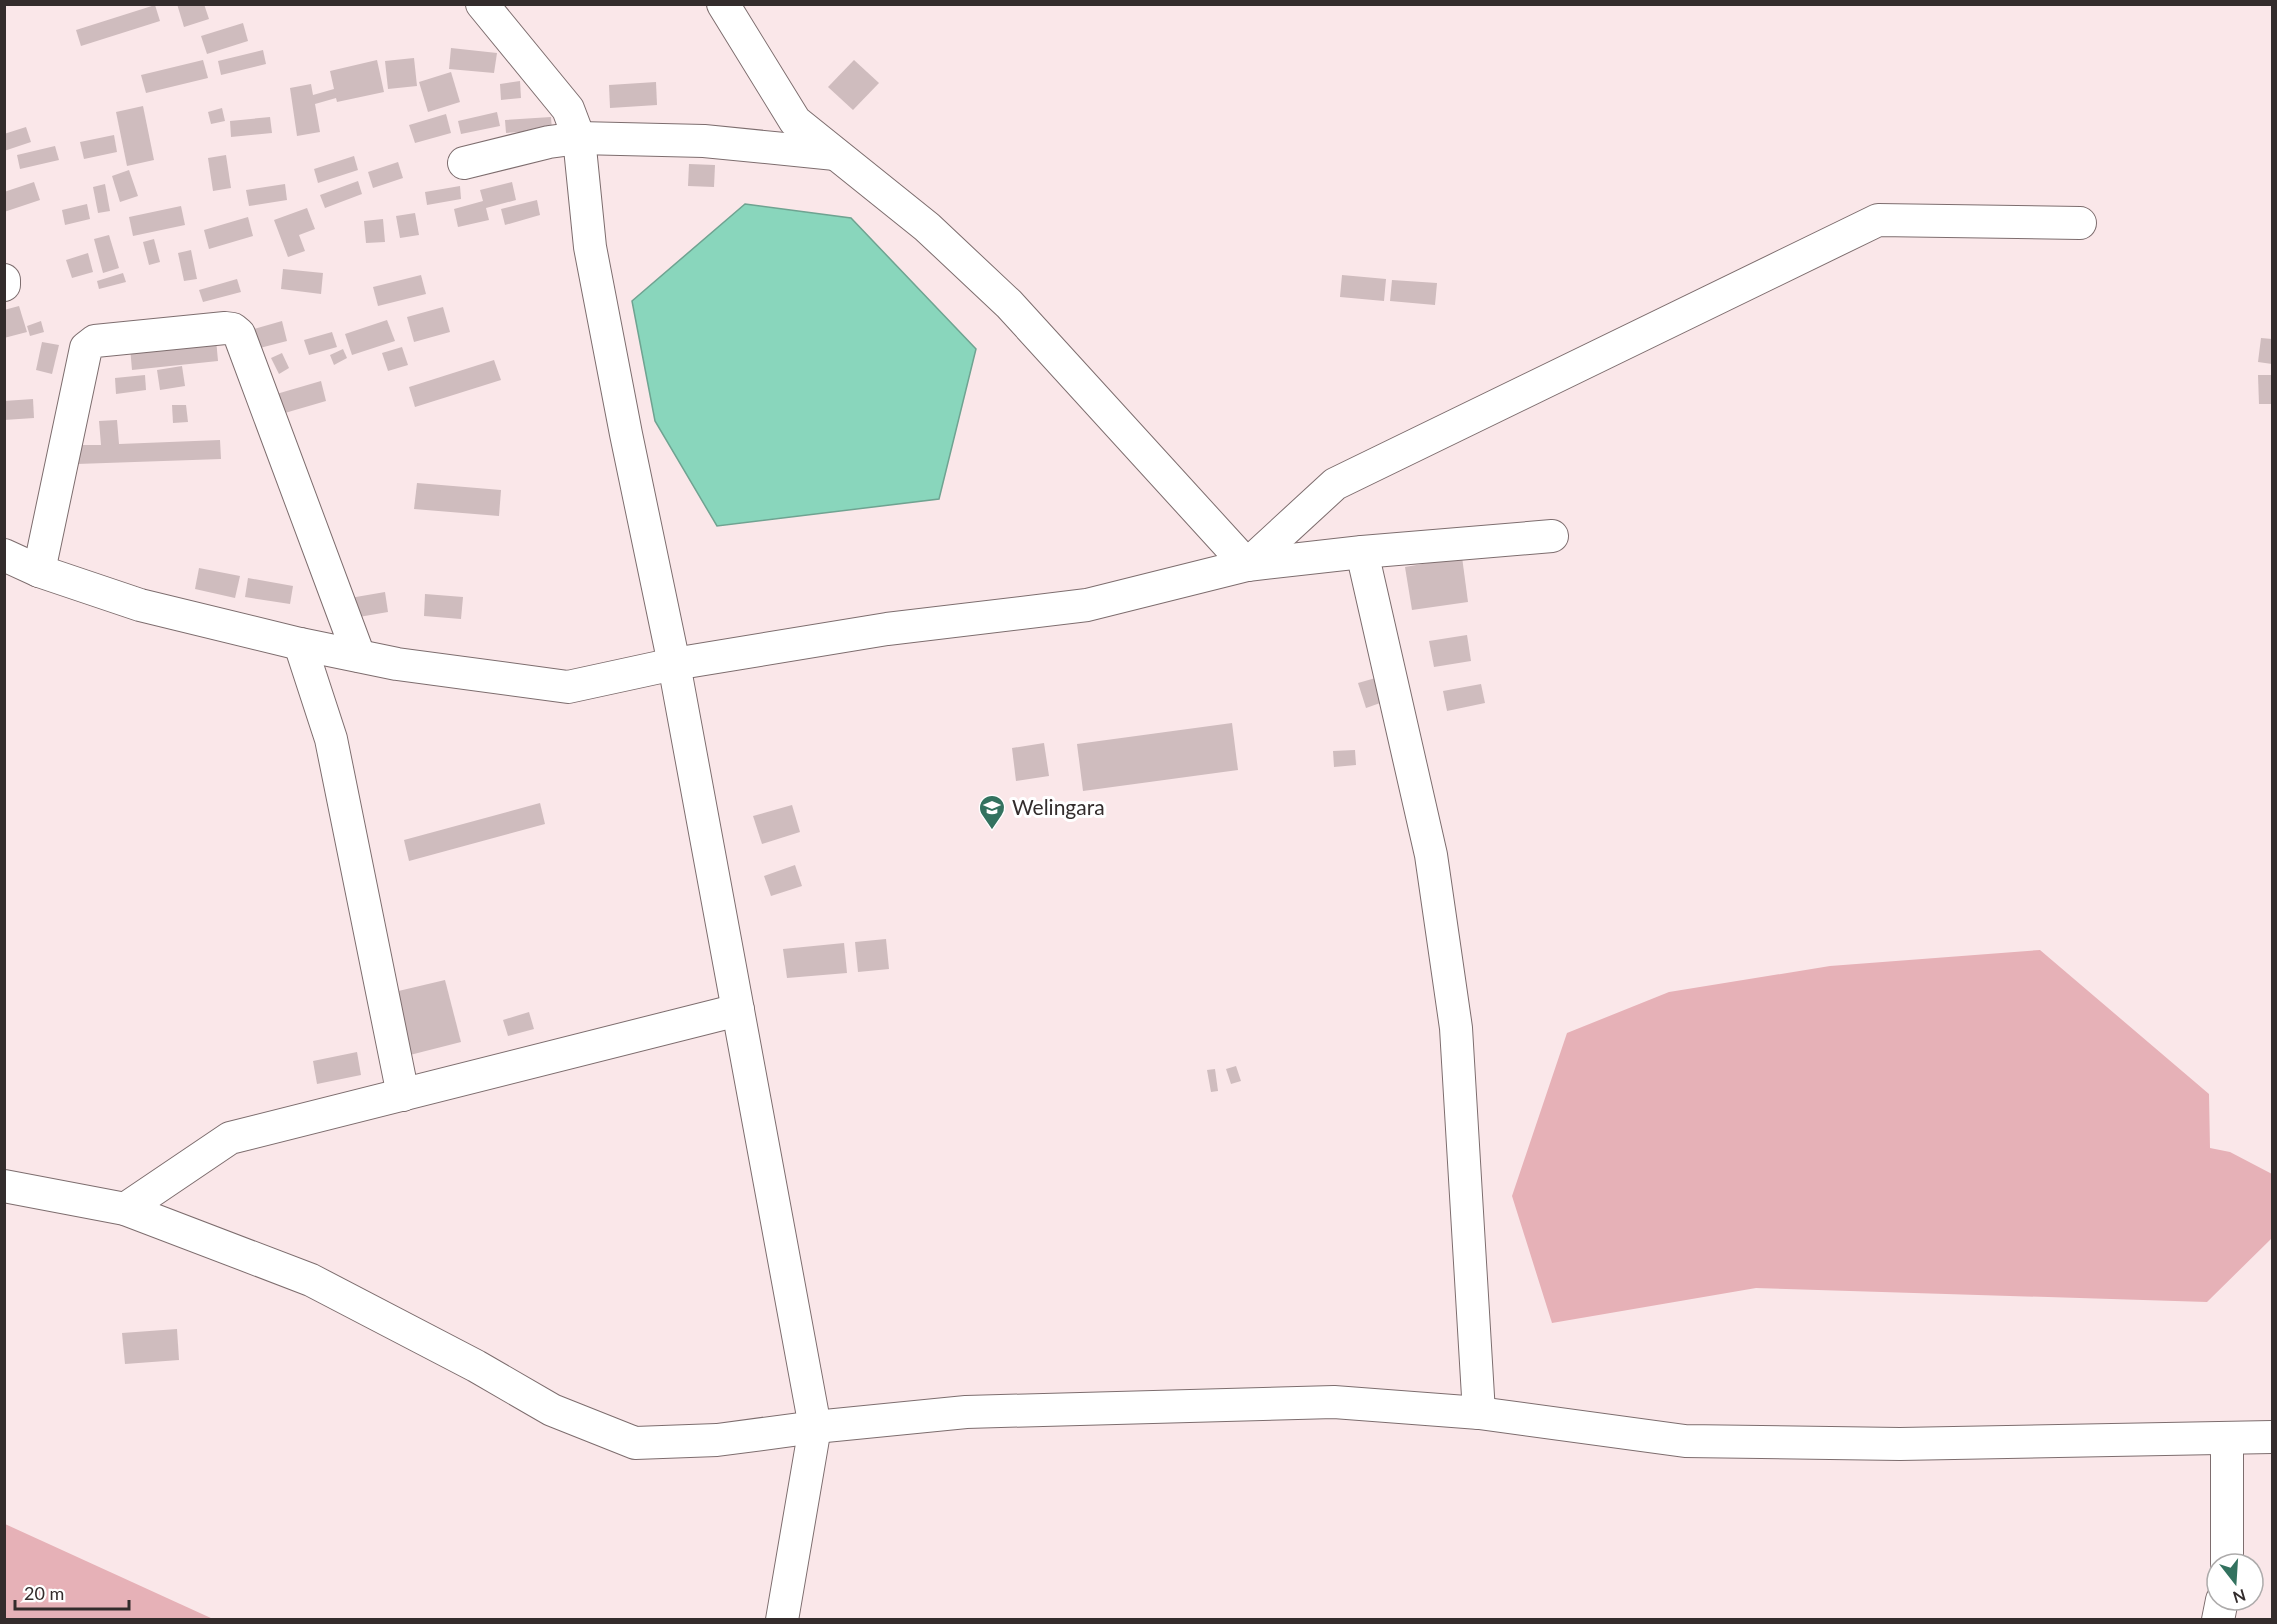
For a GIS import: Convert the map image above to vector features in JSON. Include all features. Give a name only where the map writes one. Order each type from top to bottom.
[{"type":"street","points":[[482,4],[568,109],[579,138],[590,247],[674,664],[815,1427],[783,1620]]},
{"type":"street","points":[[723,4],[795,121],[927,227],[1009,304],[1247,565]]},
{"type":"street","points":[[464,163],[549,142],[579,138],[704,141],[835,154]]},
{"type":"street","points":[[1247,565],[1335,484],[1878,220],[2080,223]]},
{"type":"street","points":[[4,280],[4,285]]},
{"type":"street","points":[[39,571],[86,348],[89,344],[95,341],[233,329],[239,334],[359,656]]},
{"type":"street","points":[[4,555],[39,571],[140,605],[300,644],[397,664],[568,687],[674,664],[887,629],[1086,605],[1247,565],[1362,552],[1552,536]]},
{"type":"street","points":[[1362,552],[1431,855],[1456,1028],[1479,1413]]},
{"type":"street","points":[[300,644],[331,739],[403,1095]]},
{"type":"street","points":[[125,1209],[230,1137],[738,1010]]},
{"type":"street","points":[[4,1186],[125,1209],[310,1280],[476,1366],[552,1410],[634,1443],[717,1440],[815,1427],[966,1412],[1334,1402],[1479,1413],[1685,1442],[1900,1444],[2272,1437]]},
{"type":"street","points":[[2227,1438],[2227,1552]]},
{"type":"shaded area","points":[[745,204],[851,218],[976,349],[939,499],[717,526],[655,421],[632,301]]},
{"type":"shaded area","points":[[2040,950],[2209,1094],[2210,1148],[2230,1152],[2272,1174],[2272,1238],[2207,1302],[1756,1288],[1552,1323],[1512,1196],[1567,1033],[1669,992],[1830,966]]},
{"type":"shaded area","points":[[5,1524],[213,1619],[5,1619]]},
{"type":"building","points":[[177,4],[204,4],[209,19],[184,27]]},
{"type":"building","points":[[155,5],[160,21],[81,46],[76,30]]},
{"type":"building","points":[[243,23],[248,41],[207,54],[201,36]]},
{"type":"building","points":[[451,48],[497,53],[494,73],[449,69]]},
{"type":"building","points":[[263,50],[266,64],[221,75],[218,61]]},
{"type":"building","points":[[414,58],[417,86],[388,89],[385,61]]},
{"type":"building","points":[[203,60],[208,78],[146,93],[141,75]]},
{"type":"building","points":[[377,60],[384,92],[337,102],[336,98],[315,104],[320,132],[297,136],[290,88],[311,84],[313,95],[334,89],[330,71]]},
{"type":"building","points":[[854,60],[879,83],[853,110],[828,87]]},
{"type":"building","points":[[451,72],[460,102],[428,112],[419,82]]},
{"type":"building","points":[[520,81],[521,98],[501,100],[500,84]]},
{"type":"building","points":[[656,82],[657,105],[610,108],[609,85]]},
{"type":"building","points":[[143,106],[154,160],[127,166],[116,112]]},
{"type":"building","points":[[222,108],[225,121],[211,124],[208,112]]},
{"type":"building","points":[[497,112],[500,126],[461,134],[458,121]]},
{"type":"building","points":[[446,114],[451,133],[415,143],[409,125]]},
{"type":"building","points":[[270,117],[272,133],[231,137],[230,121]]},
{"type":"building","points":[[551,117],[552,130],[506,133],[505,120]]},
{"type":"building","points":[[26,127],[31,142],[4,151],[4,134]]},
{"type":"building","points":[[114,135],[117,152],[84,159],[80,142]]},
{"type":"building","points":[[55,146],[59,160],[20,169],[17,155]]},
{"type":"building","points":[[226,155],[231,188],[213,191],[208,158]]},
{"type":"building","points":[[354,156],[358,170],[318,183],[314,169]]},
{"type":"building","points":[[398,162],[403,178],[373,188],[368,172]]},
{"type":"building","points":[[689,164],[715,165],[714,187],[688,186]]},
{"type":"building","points":[[129,170],[138,196],[120,202],[112,176]]},
{"type":"building","points":[[358,181],[362,194],[325,208],[320,195]]},
{"type":"building","points":[[34,182],[40,200],[4,212],[4,192]]},
{"type":"building","points":[[512,182],[516,200],[486,208],[489,220],[458,227],[454,209],[483,201],[480,190]]},
{"type":"building","points":[[105,184],[110,211],[98,213],[93,187]]},
{"type":"building","points":[[285,184],[287,200],[249,206],[246,190]]},
{"type":"building","points":[[460,186],[461,199],[427,205],[425,192]]},
{"type":"building","points":[[537,200],[540,215],[505,225],[501,209]]},
{"type":"building","points":[[87,204],[90,219],[65,225],[62,210]]},
{"type":"building","points":[[181,206],[185,225],[133,236],[129,217]]},
{"type":"building","points":[[307,208],[315,229],[299,235],[305,251],[288,257],[274,220]]},
{"type":"building","points":[[415,213],[419,235],[400,238],[396,216]]},
{"type":"building","points":[[248,217],[253,236],[209,249],[204,230]]},
{"type":"building","points":[[383,219],[385,242],[366,243],[364,221]]},
{"type":"building","points":[[109,235],[119,268],[103,273],[94,239]]},
{"type":"building","points":[[154,239],[160,262],[149,265],[143,242]]},
{"type":"building","points":[[191,250],[197,279],[184,281],[178,253]]},
{"type":"building","points":[[88,253],[93,272],[72,278],[66,260]]},
{"type":"building","points":[[283,269],[323,273],[321,294],[281,289]]},
{"type":"building","points":[[123,273],[126,282],[99,289],[97,281]]},
{"type":"building","points":[[421,275],[426,294],[378,306],[373,287]]},
{"type":"building","points":[[1342,275],[1386,279],[1384,301],[1340,297]]},
{"type":"building","points":[[237,279],[241,292],[203,302],[199,290]]},
{"type":"building","points":[[1392,280],[1437,283],[1435,305],[1390,301]]},
{"type":"building","points":[[19,306],[27,332],[4,338],[4,310]]},
{"type":"building","points":[[443,307],[450,332],[414,342],[407,317]]},
{"type":"building","points":[[387,320],[395,341],[352,355],[345,334]]},
{"type":"building","points":[[41,321],[44,332],[30,336],[27,326]]},
{"type":"building","points":[[282,321],[287,341],[248,351],[243,332]]},
{"type":"building","points":[[332,332],[337,347],[309,355],[304,340]]},
{"type":"building","points":[[2261,338],[2272,339],[2272,364],[2258,362]]},
{"type":"building","points":[[216,339],[218,361],[132,370],[130,347]]},
{"type":"building","points":[[42,342],[59,345],[52,374],[36,370]]},
{"type":"building","points":[[402,347],[408,365],[388,371],[382,353]]},
{"type":"building","points":[[343,349],[347,358],[334,365],[330,355]]},
{"type":"building","points":[[282,353],[289,368],[279,374],[271,358]]},
{"type":"building","points":[[494,360],[501,380],[415,407],[409,387]]},
{"type":"building","points":[[182,366],[185,386],[160,390],[157,370]]},
{"type":"building","points":[[145,375],[146,390],[116,394],[115,378]]},
{"type":"building","points":[[2258,375],[2272,375],[2272,404],[2259,404]]},
{"type":"building","points":[[321,381],[326,401],[278,415],[273,395]]},
{"type":"building","points":[[33,399],[34,418],[4,420],[4,401]]},
{"type":"building","points":[[172,405],[186,405],[188,422],[173,423]]},
{"type":"building","points":[[117,420],[119,444],[220,440],[221,459],[77,464],[77,445],[101,445],[99,421]]},
{"type":"building","points":[[417,483],[501,490],[499,516],[414,509]]},
{"type":"building","points":[[1462,557],[1468,602],[1412,610],[1405,567]]},
{"type":"building","points":[[199,568],[240,576],[235,598],[195,589]]},
{"type":"building","points":[[248,578],[293,586],[290,604],[245,597]]},
{"type":"building","points":[[385,592],[388,612],[353,618],[350,598]]},
{"type":"building","points":[[425,594],[463,597],[461,619],[424,616]]},
{"type":"building","points":[[1467,635],[1471,661],[1434,667],[1429,641]]},
{"type":"building","points":[[1379,677],[1386,701],[1366,708],[1358,683]]},
{"type":"building","points":[[1481,684],[1485,703],[1447,711],[1443,691]]},
{"type":"building","points":[[1232,723],[1238,770],[1083,791],[1077,744]]},
{"type":"building","points":[[1044,743],[1049,776],[1016,781],[1012,748]]},
{"type":"building","points":[[1355,750],[1356,765],[1334,767],[1333,751]]},
{"type":"building","points":[[540,803],[545,824],[409,861],[404,840]]},
{"type":"building","points":[[792,805],[800,832],[762,844],[753,816]]},
{"type":"building","points":[[795,865],[802,886],[771,896],[764,876]]},
{"type":"building","points":[[886,939],[889,969],[858,972],[855,942]]},
{"type":"building","points":[[844,943],[847,973],[787,978],[783,949]]},
{"type":"building","points":[[445,980],[461,1042],[406,1056],[390,993]]},
{"type":"building","points":[[529,1012],[534,1029],[508,1036],[503,1020]]},
{"type":"building","points":[[357,1052],[361,1075],[317,1084],[313,1061]]},
{"type":"building","points":[[1236,1066],[1241,1081],[1231,1084],[1226,1069]]},
{"type":"building","points":[[1215,1069],[1218,1091],[1211,1092],[1207,1070]]},
{"type":"building","points":[[177,1329],[179,1360],[125,1364],[122,1333]]},
{"type":"place","name":"Welingara","points":[[992,831]]}]
